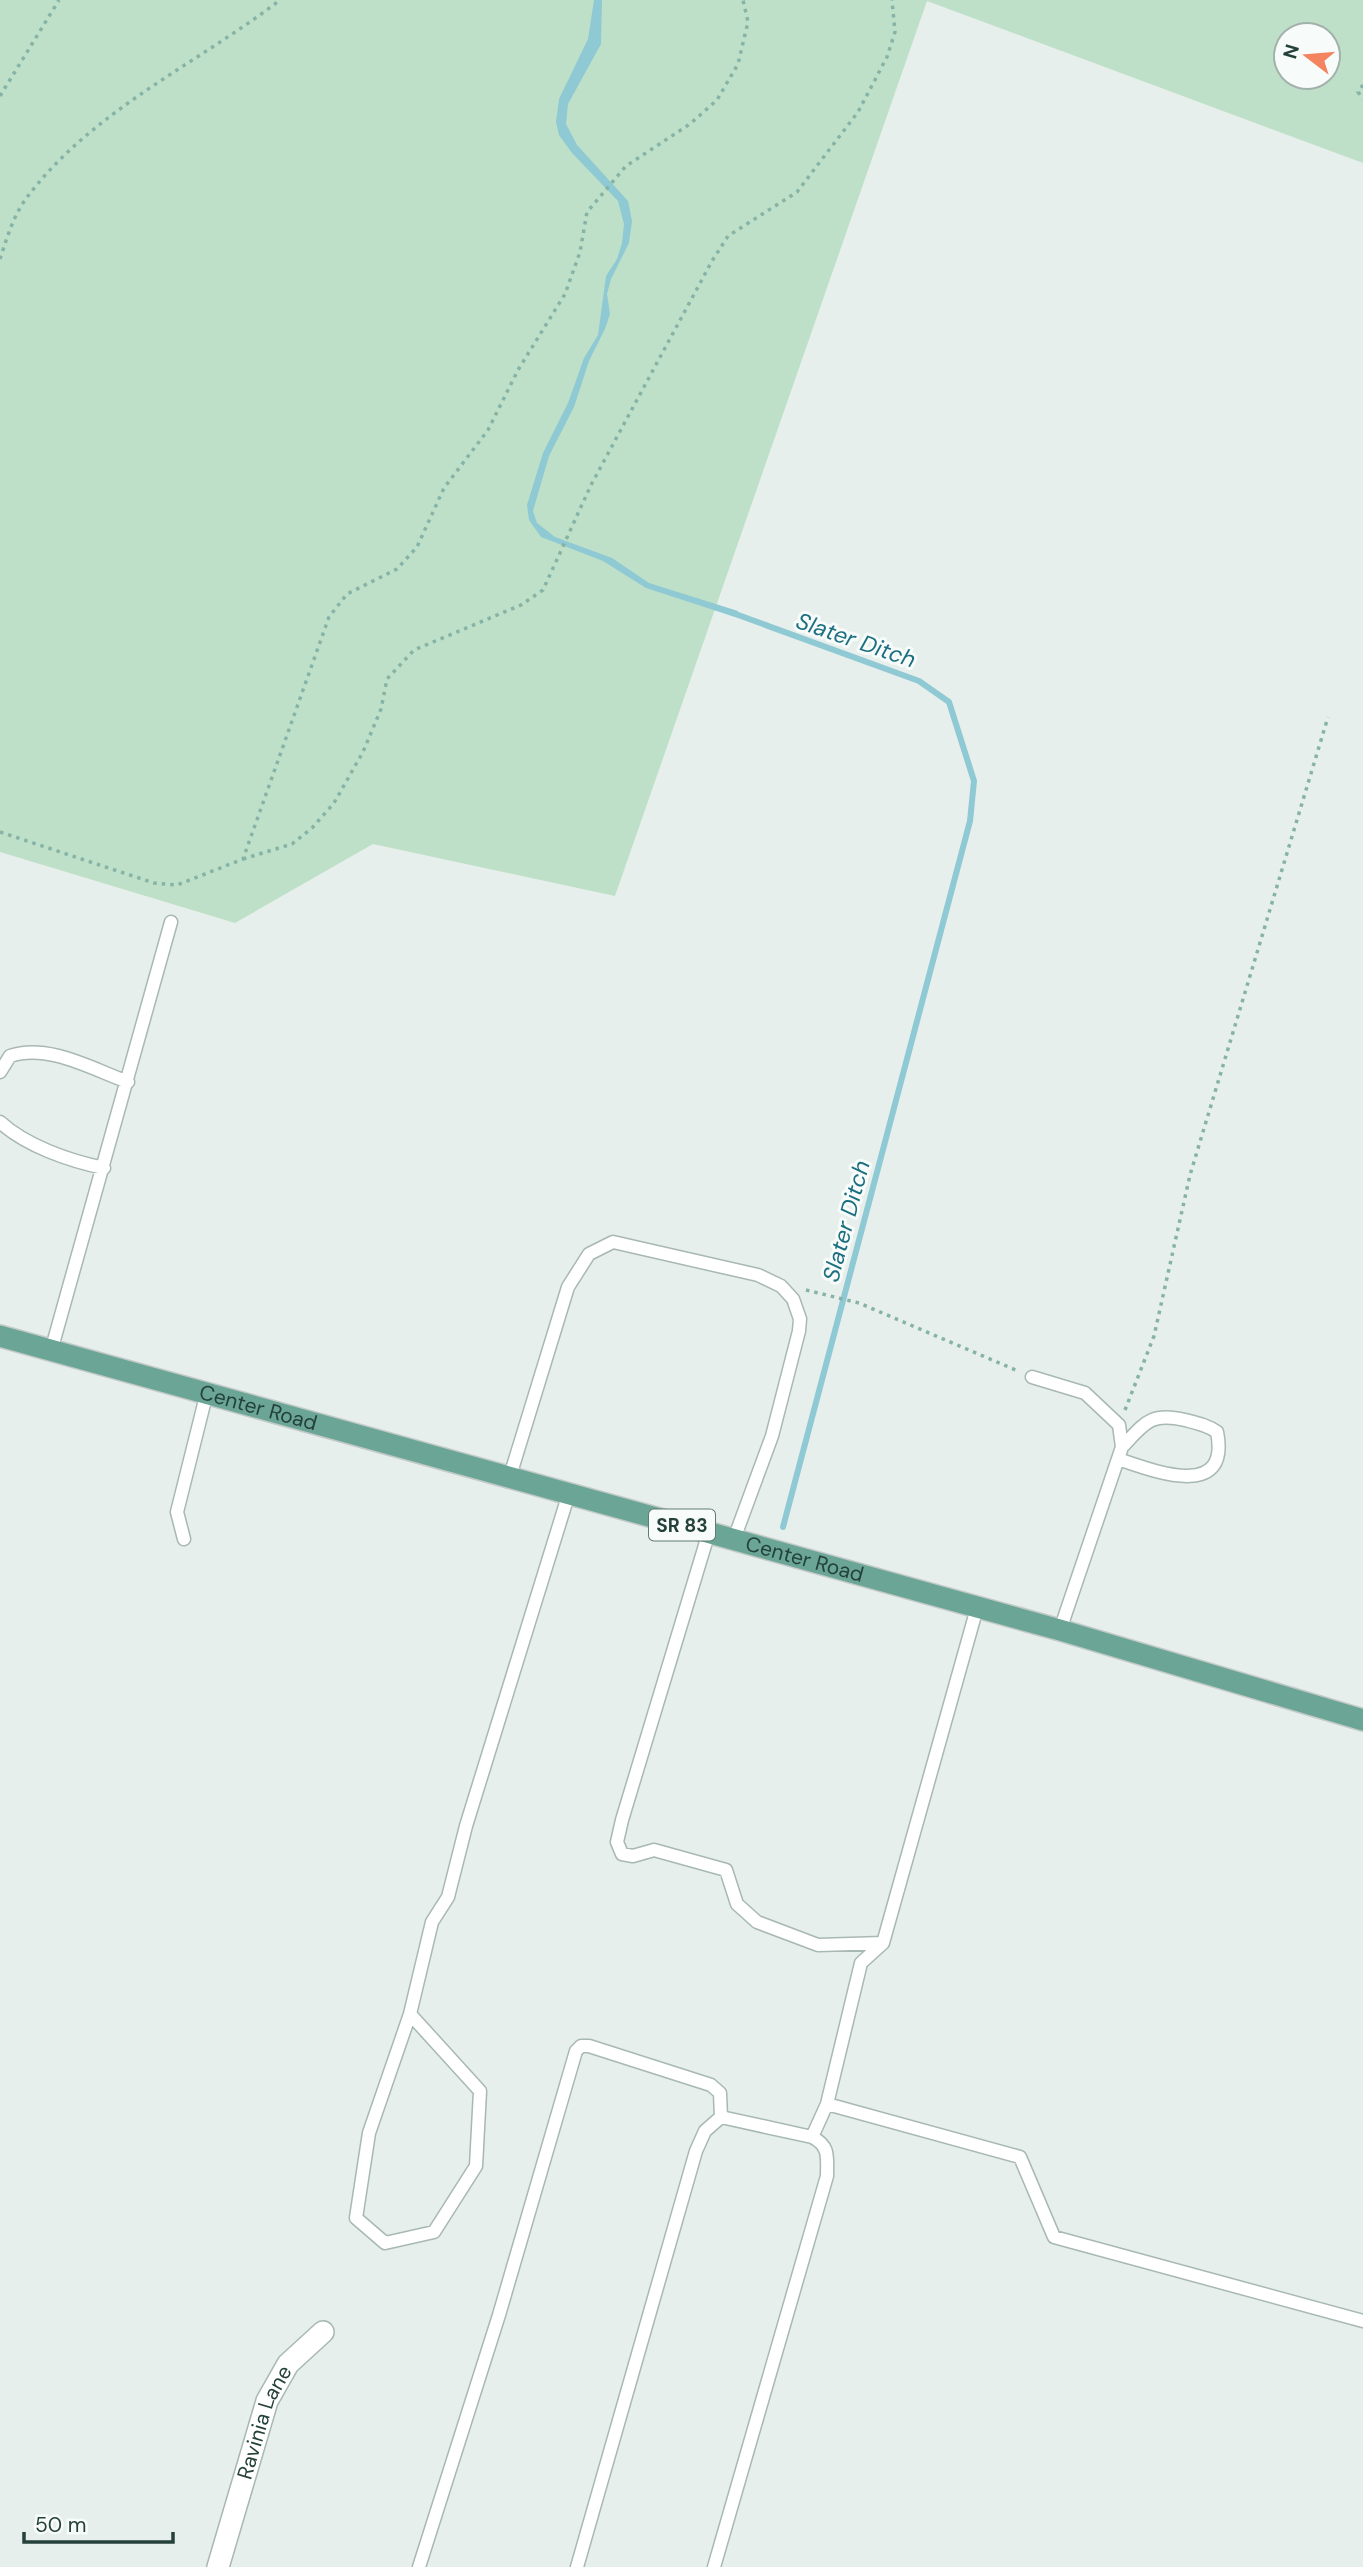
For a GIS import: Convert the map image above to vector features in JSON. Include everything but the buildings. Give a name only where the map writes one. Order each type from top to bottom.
[{"type":"main road","name":"Center Road","points":[[0,1336],[1060,1630],[1363,1720]]},
{"type":"street","name":"Ravinia Lane","points":[[218,2567],[267,2401],[288,2364],[323,2332]]},
{"type":"lane","points":[[51,1351],[171,922]]},
{"type":"lane","points":[[0,1072],[10,1056],[27,1050],[53,1055],[128,1082]]},
{"type":"lane","points":[[0,1122],[11,1132],[81,1163],[104,1168]]},
{"type":"lane","points":[[510,1476],[568,1287],[589,1254],[613,1242],[758,1275],[781,1286],[793,1299],[800,1320],[772,1436],[734,1539]]},
{"type":"lane","points":[[1032,1377],[1085,1393],[1119,1425],[1120,1453],[1060,1630]]},
{"type":"lane","points":[[184,1539],[177,1513],[207,1392]]},
{"type":"lane","points":[[1156,1416],[1208,1425],[1217,1432],[1220,1446],[1217,1459],[1208,1471],[1198,1476],[1167,1475],[1120,1453],[1146,1422],[1156,1416]]},
{"type":"lane","points":[[410,2014],[480,2091],[476,2166],[434,2232],[385,2243],[356,2218],[369,2133],[410,2014],[432,1922],[448,1897],[466,1826],[569,1493]]},
{"type":"lane","points":[[709,1532],[622,1820],[617,1842],[622,1854],[632,1856],[654,1850],[726,1870],[737,1904],[757,1922],[818,1945],[883,1943]]},
{"type":"lane","points":[[812,2137],[827,2104],[861,1964],[883,1943],[977,1608]]},
{"type":"lane","points":[[419,2567],[499,2315],[576,2051],[581,2046],[589,2046],[711,2085],[720,2094],[721,2116],[705,2131],[696,2151],[577,2567]]},
{"type":"lane","points":[[827,2104],[1020,2157],[1054,2237],[1363,2320]]},
{"type":"lane","points":[[714,2567],[827,2176],[827,2151],[824,2143],[812,2137],[721,2116]]},
{"type":"path","points":[[0,96],[59,0]]},
{"type":"path","points":[[0,259],[17,214],[27,197],[51,170],[140,96],[280,0]]},
{"type":"path","points":[[243,859],[329,617],[347,594],[397,569],[417,547],[444,488],[488,430],[518,370],[565,294],[580,252],[587,212],[617,175],[690,124],[717,100],[738,64],[748,22],[743,0]]},
{"type":"path","points":[[0,832],[154,883],[177,885],[243,859],[292,844],[312,828],[334,803],[363,752],[381,709],[387,679],[396,666],[414,650],[521,605],[542,590],[664,347],[728,236],[797,192],[872,90],[895,32],[892,0]]},
{"type":"path","points":[[1363,85],[1358,92],[1363,99]]},
{"type":"path","points":[[1119,1425],[1154,1336],[1190,1175],[1328,717]]},
{"type":"path","points":[[826,1294],[859,1303],[1032,1377]]},
{"type":"green space","points":[[0,0],[1363,0],[1363,163],[927,1],[615,896],[373,844],[235,923],[0,852]]},
{"type":"water","points":[[594,0],[602,0],[601,44],[568,104],[566,124],[577,145],[628,201],[632,221],[629,243],[611,279],[607,294],[610,314],[605,329],[589,361],[574,407],[549,456],[533,511],[537,523],[555,537],[612,558],[649,583],[738,611],[735,617],[646,588],[603,561],[541,537],[529,520],[527,505],[543,453],[568,403],[584,358],[598,335],[606,276],[617,259],[622,243],[624,224],[618,201],[572,153],[559,135],[556,122],[559,99],[588,39]]},
{"type":"waterway","name":"Slater Ditch","points":[[730,612],[919,681],[949,702],[974,781],[970,821],[783,1527]]}]
